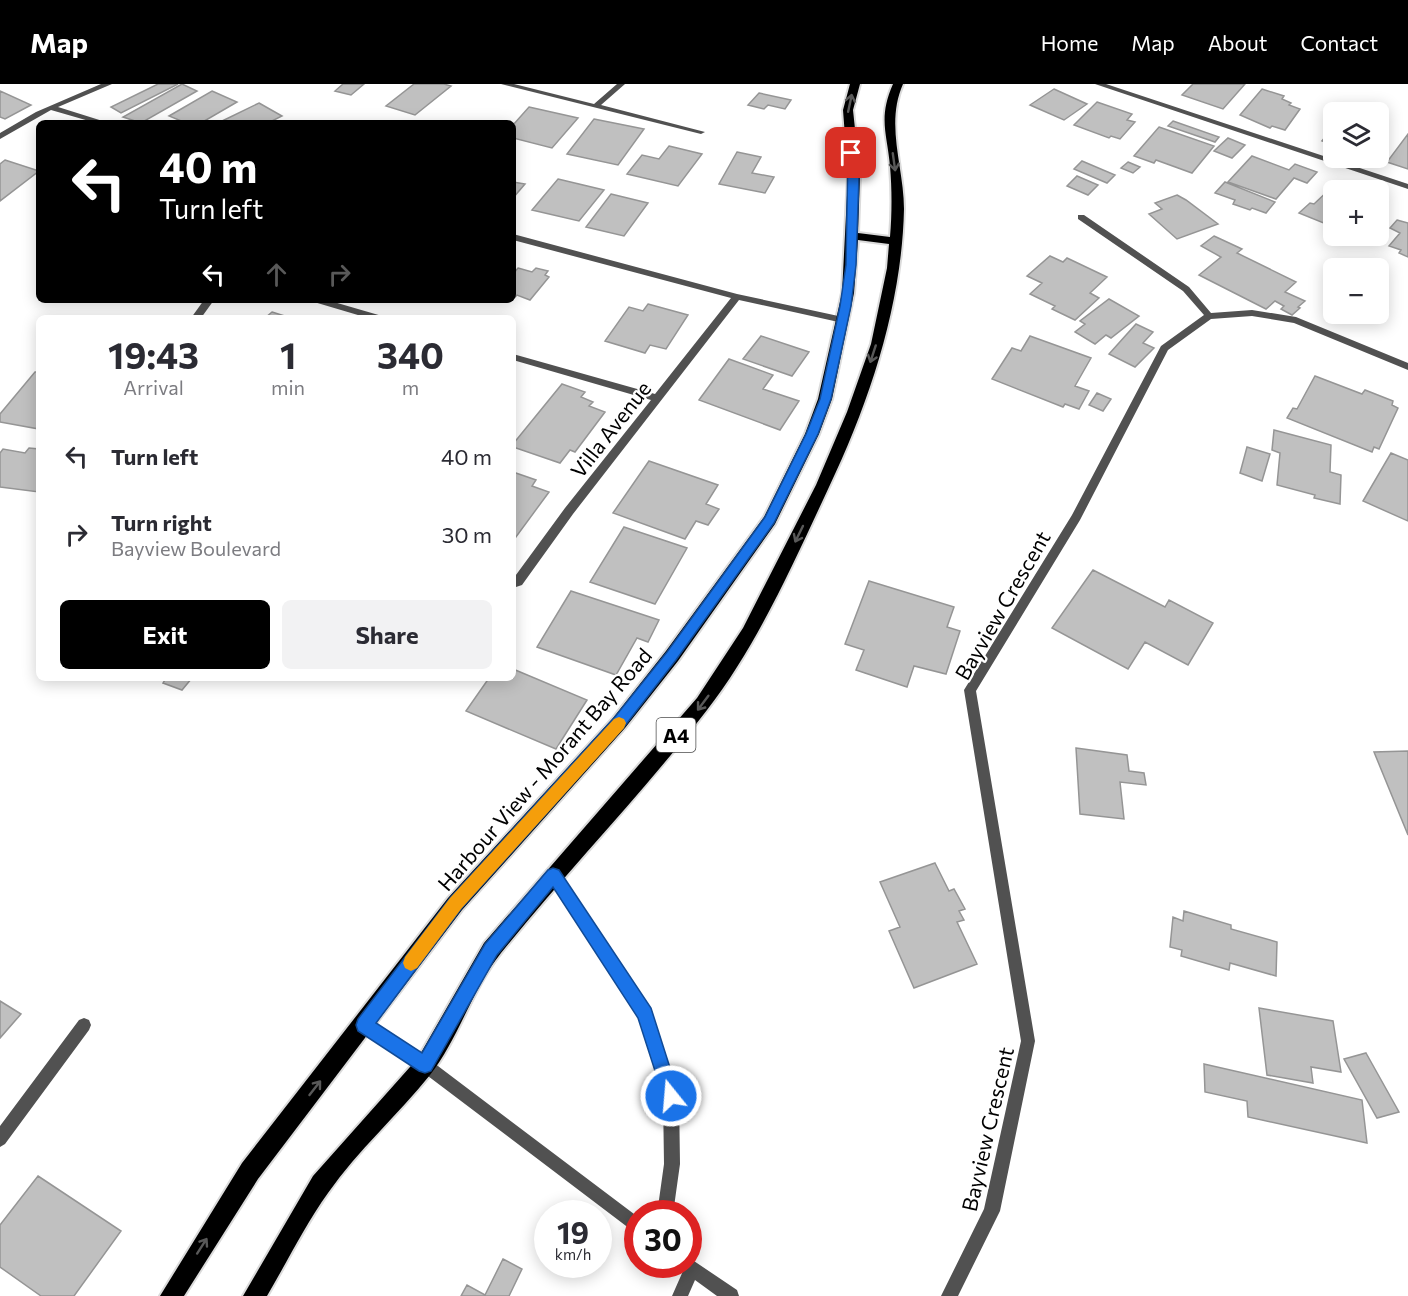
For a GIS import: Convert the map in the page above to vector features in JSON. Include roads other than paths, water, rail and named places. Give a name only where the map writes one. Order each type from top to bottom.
[{"type":"highway","name":"Harbour View - Morant Bay Road","points":[[171,1296],[250,1171],[455,904],[619,723],[672,656],[770,520],[812,434],[825,399],[843,320],[850,274],[854,176],[848,110],[855,84]]},
{"type":"highway","name":"A4","points":[[254,1296],[321,1184],[425,1065],[491,950],[553,875],[617,805],[703,703],[749,633],[823,485],[854,412],[877,344],[893,268],[896,241],[898,208],[895,163],[888,127],[894,93],[898,84]]},
{"type":"highway","points":[[852,236],[896,241]]},
{"type":"street","points":[[0,137],[15,126],[51,108],[108,84]]},
{"type":"street","points":[[505,84],[700,132]]},
{"type":"street","points":[[596,106],[621,84]]},
{"type":"street","points":[[1099,84],[1408,187]]},
{"type":"street","points":[[51,108],[94,120]]},
{"type":"street","points":[[1081,217],[1186,289],[1209,316],[1252,313],[1296,320],[1408,367]]},
{"type":"street","points":[[516,238],[737,297],[843,320]]},
{"type":"street","name":"Villa Avenue","points":[[516,583],[569,511],[737,297]]},
{"type":"street","points":[[327,303],[369,315]]},
{"type":"street","name":"Bayview Crescent","points":[[949,1296],[992,1211],[1028,1041],[970,690],[1076,517],[1164,348],[1209,316]]},
{"type":"street","points":[[516,358],[657,399]]},
{"type":"street","points":[[553,875],[645,1014],[671,1096],[672,1164],[667,1200]]},
{"type":"street","points":[[0,1139],[84,1025]]},
{"type":"street","points":[[364,1025],[425,1065],[624,1216]]},
{"type":"street","points":[[702,1276],[731,1296]]},
{"type":"street","points":[[680,1296],[686,1278]]}]
